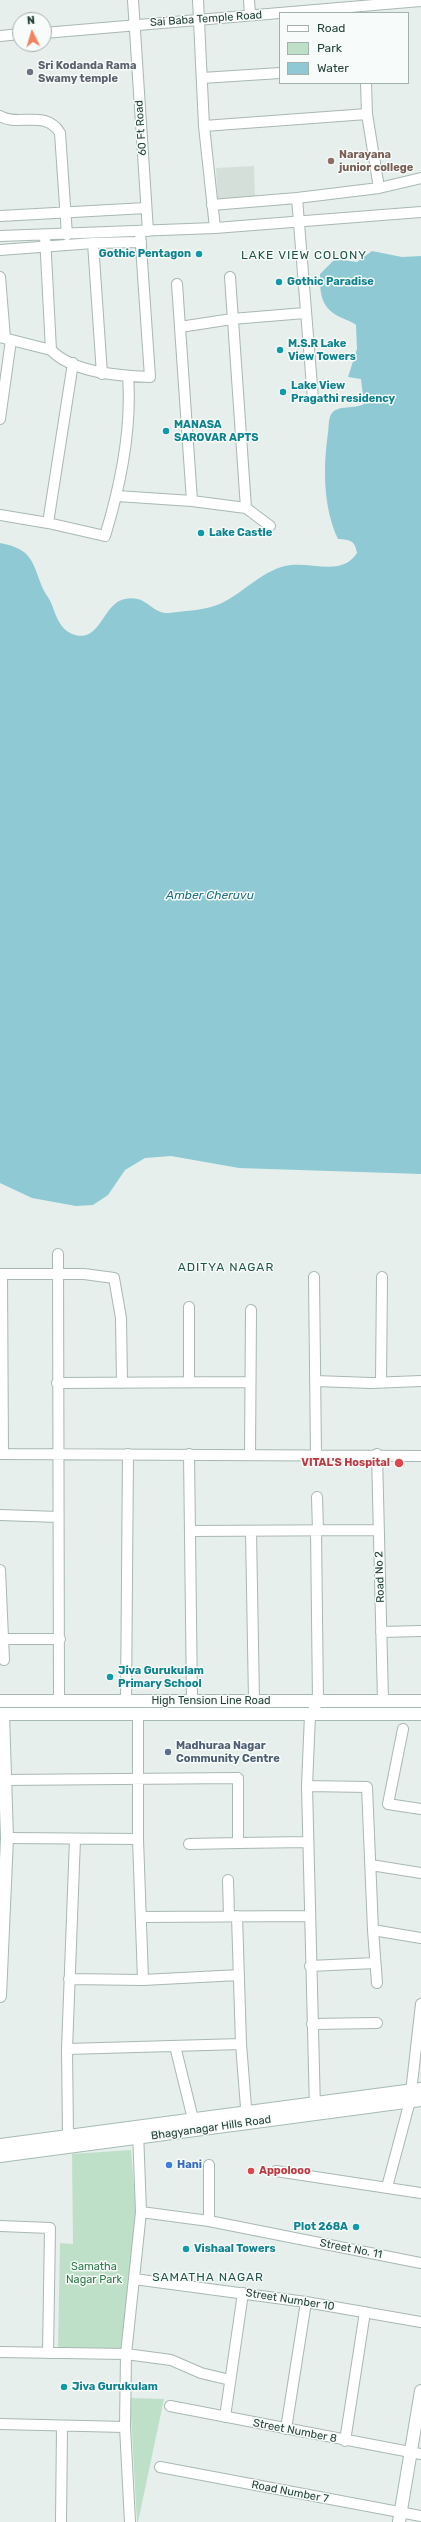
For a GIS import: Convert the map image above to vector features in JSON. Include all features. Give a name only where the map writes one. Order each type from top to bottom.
[{"type":"main road","name":"High Tension Line Road","points":[[0,1701],[421,1701]]},
{"type":"main road","name":"High Tension Line Road","points":[[1,1714],[421,1714]]},
{"type":"main road","points":[[0,1996],[2,1885],[7,1838],[1,1714]]},
{"type":"main road","name":"Bhagyanagar Hills Road","points":[[0,2156],[159,2136],[246,2117],[416,2095]]},
{"type":"main road","name":"Bhagyanagar Hills Road","points":[[0,2144],[193,2118],[246,2117]]},
{"type":"main road","points":[[157,2123],[159,2136]]},
{"type":"main road","points":[[399,2517],[415,2453],[421,2391]]},
{"type":"street","name":"60 Ft Road","points":[[128,376],[150,377],[141,242],[144,232],[146,208],[132,0]]},
{"type":"street","points":[[198,0],[204,126],[215,228]]},
{"type":"street","points":[[249,0],[250,15]]},
{"type":"street","name":"Sai Baba Temple Road","points":[[317,12],[361,10],[421,1]]},
{"type":"street","name":"Sai Baba Temple Road","points":[[52,31],[279,14]]},
{"type":"street","points":[[0,36],[12,35]]},
{"type":"street","points":[[202,78],[279,72]]},
{"type":"street","points":[[366,84],[367,114],[379,188]]},
{"type":"street","points":[[204,126],[367,114]]},
{"type":"street","points":[[0,116],[5,120],[34,118],[58,129],[67,235]]},
{"type":"street","points":[[212,204],[297,198],[379,188],[421,178]]},
{"type":"street","points":[[297,198],[313,398]]},
{"type":"street","points":[[0,216],[66,211],[146,208]]},
{"type":"street","points":[[0,236],[45,236],[215,228],[299,223],[421,212]]},
{"type":"street","points":[[45,236],[50,350]]},
{"type":"street","points":[[0,250],[93,243],[141,242]]},
{"type":"street","points":[[93,243],[102,374]]},
{"type":"street","points":[[230,276],[246,508]]},
{"type":"street","points":[[0,277],[5,338],[0,419]]},
{"type":"street","points":[[177,284],[192,501]]},
{"type":"street","points":[[180,327],[232,319],[305,313]]},
{"type":"street","points":[[0,515],[48,523],[105,536],[117,496],[130,397],[128,376],[102,374],[57,357],[50,350],[5,338]]},
{"type":"street","points":[[48,523],[73,363]]},
{"type":"street","points":[[117,496],[192,501],[246,508],[270,526]]},
{"type":"street","points":[[58,1254],[57,1384],[60,1639],[59,1701]]},
{"type":"street","points":[[122,1383],[121,1318],[115,1280],[112,1276],[1,1274],[1,1454],[378,1454],[421,1456]]},
{"type":"street","points":[[314,1277],[316,1455]]},
{"type":"street","points":[[381,1382],[382,1277]]},
{"type":"street","points":[[189,1307],[189,1382]]},
{"type":"street","points":[[250,1454],[251,1310]]},
{"type":"street","points":[[316,1381],[421,1381]]},
{"type":"street","points":[[57,1384],[250,1382]]},
{"type":"street","points":[[126,1701],[128,1454]]},
{"type":"street","points":[[188,1454],[192,1700]]},
{"type":"street","name":"Road No 2","points":[[378,1454],[383,1701]]},
{"type":"street","points":[[315,2108],[310,1966],[308,1786],[310,1715],[318,1702],[317,1497]]},
{"type":"street","points":[[0,1515],[58,1517]]},
{"type":"street","points":[[251,1530],[254,1701]]},
{"type":"street","points":[[190,1531],[379,1530]]},
{"type":"street","points":[[0,1570],[1,1639],[4,1660]]},
{"type":"street","points":[[381,1632],[421,1631]]},
{"type":"street","points":[[1,1639],[60,1639]]},
{"type":"street","points":[[138,1714],[138,1840],[143,1980]]},
{"type":"street","points":[[403,1729],[388,1804],[421,1809]]},
{"type":"street","points":[[4,1780],[238,1778],[238,1843]]},
{"type":"street","points":[[308,1786],[367,1787],[371,1865],[372,1930],[377,1983]]},
{"type":"street","points":[[7,1838],[138,1840]]},
{"type":"street","points":[[68,2135],[67,2048],[75,1839]]},
{"type":"street","points":[[189,1844],[308,1842]]},
{"type":"street","points":[[371,1865],[421,1873]]},
{"type":"street","points":[[228,1880],[239,1975],[241,2044],[246,2117]]},
{"type":"street","points":[[141,1917],[310,1916]]},
{"type":"street","points":[[372,1930],[421,1938]]},
{"type":"street","points":[[310,1966],[375,1963]]},
{"type":"street","points":[[69,1979],[143,1980],[239,1975]]},
{"type":"street","points":[[387,2187],[416,2095],[421,2004]]},
{"type":"street","points":[[312,2024],[377,2023]]},
{"type":"street","points":[[67,2048],[241,2044]]},
{"type":"street","points":[[175,2046],[193,2118]]},
{"type":"street","points":[[130,2522],[125,2427],[126,2354],[141,2212],[138,2126]]},
{"type":"street","points":[[209,2165],[209,2221]]},
{"type":"street","points":[[276,2171],[421,2193]]},
{"type":"street","name":"Street No. 11","points":[[141,2212],[209,2221],[421,2263]]},
{"type":"street","points":[[0,2226],[50,2228],[48,2353]]},
{"type":"street","name":"Street Number 10","points":[[134,2279],[306,2302],[421,2322]]},
{"type":"street","points":[[225,2417],[242,2293]]},
{"type":"street","points":[[286,2429],[306,2302]]},
{"type":"street","points":[[346,2441],[365,2312]]},
{"type":"street","points":[[0,2352],[126,2354],[171,2360],[201,2373],[230,2380]]},
{"type":"street","name":"Street Number 8","points":[[170,2406],[346,2441],[415,2453]]},
{"type":"street","points":[[0,2424],[125,2427]]},
{"type":"street","points":[[61,2522],[62,2426]]},
{"type":"street","name":"Road Number 7","points":[[160,2467],[399,2517],[421,2516]]},
{"type":"shaded area","points":[[254,166],[255,200],[218,202],[216,168]]},
{"type":"green space","name":"Samatha Nagar Park","points":[[131,2150],[136,2211],[122,2348],[58,2348],[60,2243],[73,2244],[72,2154]]},
{"type":"green space","points":[[130,2398],[164,2399],[138,2522],[137,2522]]},
{"type":"water","name":"Amber Cheruvu","points":[[372,251],[402,257],[421,256],[421,1174],[239,1168],[171,1156],[145,1158],[125,1170],[108,1195],[93,1205],[76,1206],[32,1198],[0,1183],[0,543],[19,549],[30,558],[61,626],[72,634],[82,636],[89,634],[95,629],[117,602],[125,599],[139,599],[158,611],[169,613],[203,609],[222,603],[260,577],[285,566],[305,565],[334,567],[343,565],[350,560],[357,553],[355,545],[346,540],[338,539],[329,514],[325,459],[329,420],[332,413],[338,409],[364,404],[361,379],[348,377],[357,349],[356,325],[336,315],[327,307],[322,297],[320,274],[335,259],[357,262]]},
{"type":"place","name":"Sri Kodanda Rama Swamy temple","points":[[30,72]]},
{"type":"place","name":"Narayana junior college","points":[[331,161]]},
{"type":"place","name":"Gothic Pentagon","points":[[199,254]]},
{"type":"place","name":"Gothic Paradise","points":[[279,282]]},
{"type":"place","name":"M.S.R Lake View Towers","points":[[280,350]]},
{"type":"place","name":"Lake View Pragathi residency","points":[[283,392]]},
{"type":"place","name":"MANASA SAROVAR APTS","points":[[166,431]]},
{"type":"place","name":"Lake Castle","points":[[201,533]]},
{"type":"place","name":"VITAL'S Hospital","points":[[399,1463]]},
{"type":"place","name":"Jiva Gurukulam Primary School","points":[[110,1677]]},
{"type":"place","name":"Madhuraa Nagar Community Centre","points":[[168,1752]]},
{"type":"place","name":"Hani","points":[[169,2165]]},
{"type":"place","name":"Appolooo","points":[[251,2171]]},
{"type":"place","name":"Plot 268A","points":[[356,2227]]},
{"type":"place","name":"Vishaal Towers","points":[[186,2249]]},
{"type":"place","name":"Jiva Gurukulam","points":[[64,2387]]},
{"type":"district","name":"LAKE VIEW COLONY","points":[[304,256]]},
{"type":"district","name":"ADITYA NAGAR","points":[[226,1268]]},
{"type":"district","name":"SAMATHA NAGAR","points":[[208,2278]]}]
